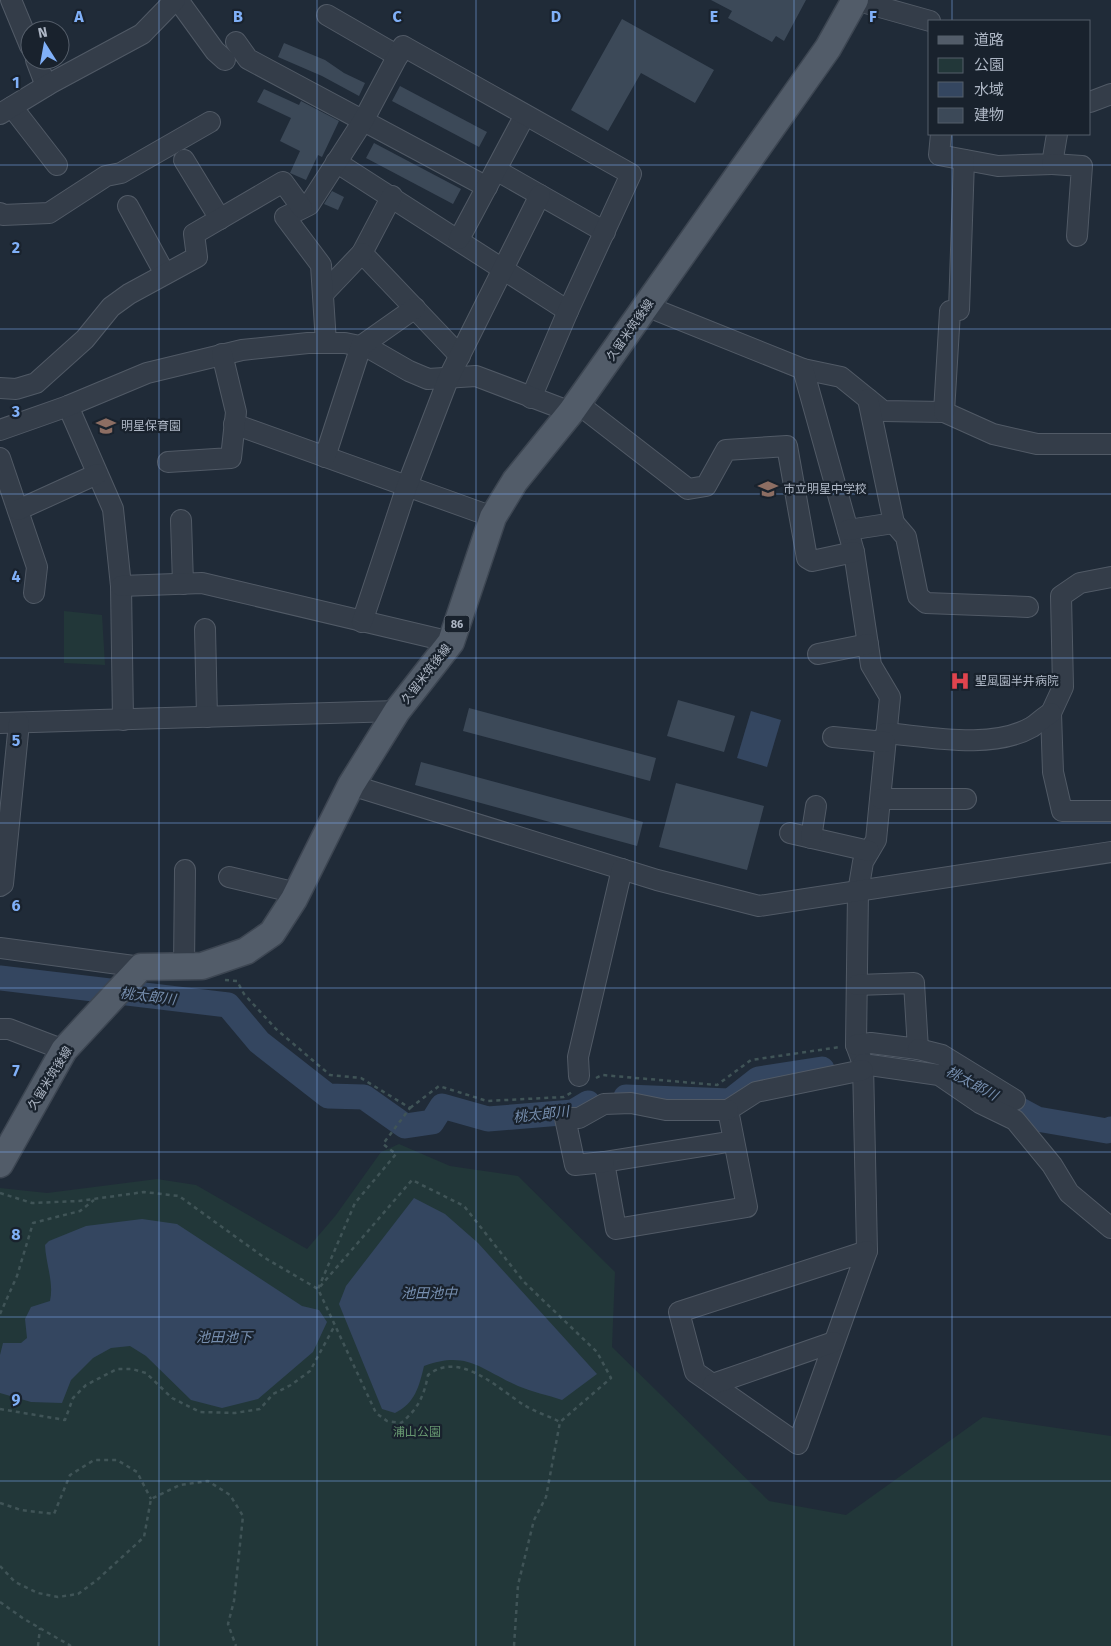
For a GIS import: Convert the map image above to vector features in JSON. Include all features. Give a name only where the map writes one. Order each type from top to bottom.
[{"type":"main road","name":"久留米筑後線","points":[[0,1164],[64,1050],[141,967],[202,966],[246,951],[272,933],[298,893],[351,785],[397,711],[451,642],[493,517],[515,481],[574,408],[828,48],[855,0]]},
{"type":"street","points":[[11,0],[20,22]]},
{"type":"street","points":[[57,165],[6,110],[142,34],[177,0],[215,51],[225,60]]},
{"type":"street","points":[[855,0],[928,20]]},
{"type":"street","points":[[327,15],[398,56]]},
{"type":"street","points":[[236,42],[248,59],[363,121],[491,179],[540,195],[605,232]]},
{"type":"street","points":[[326,343],[321,265],[285,217],[308,205],[363,121],[404,46],[631,174],[531,398]]},
{"type":"street","points":[[40,70],[46,86]]},
{"type":"street","points":[[1091,102],[1111,94]]},
{"type":"street","points":[[459,239],[526,115]]},
{"type":"street","points":[[0,213],[3,215],[49,213],[106,176],[121,173],[210,122]]},
{"type":"street","points":[[942,135],[939,155],[998,166],[1052,164],[1082,166],[1077,236]]},
{"type":"street","points":[[1052,164],[1057,135]]},
{"type":"street","points":[[184,160],[220,219]]},
{"type":"street","points":[[944,412],[950,311],[959,310],[964,160]]},
{"type":"street","points":[[336,162],[459,239],[568,312]]},
{"type":"street","points":[[0,388],[16,388],[36,383],[86,339],[112,307],[197,256],[194,234],[283,182],[302,208]]},
{"type":"street","points":[[362,622],[407,486],[450,377],[540,195]]},
{"type":"street","points":[[323,294],[362,253],[392,196]]},
{"type":"street","points":[[128,206],[165,274]]},
{"type":"street","points":[[362,253],[460,356]]},
{"type":"street","points":[[646,306],[803,369],[841,377],[883,411],[944,412],[993,434],[1037,444],[1111,444]]},
{"type":"street","points":[[325,457],[361,346],[414,308]]},
{"type":"street","points":[[0,430],[147,373],[242,350],[345,342],[369,348],[409,371],[428,379],[476,376],[531,398],[574,408],[688,489],[706,486],[726,450],[787,446],[807,558],[812,561],[854,552]]},
{"type":"street","points":[[168,462],[231,458],[236,412],[222,354]]},
{"type":"street","points":[[803,369],[854,552],[871,665],[890,697],[876,840],[863,862],[858,892],[856,1045],[863,1067],[868,1251],[798,1444],[695,1372],[679,1312],[868,1251]]},
{"type":"street","points":[[36,383],[62,407],[113,509],[121,586],[123,720]]},
{"type":"street","points":[[868,398],[894,523],[906,537],[918,596],[926,603],[1028,607]]},
{"type":"street","points":[[234,424],[493,517]]},
{"type":"street","points":[[0,458],[37,567],[34,593]]},
{"type":"street","points":[[18,510],[97,474]]},
{"type":"street","points":[[181,520],[183,584]]},
{"type":"street","points":[[848,530],[894,523]]},
{"type":"street","points":[[1111,577],[1080,582],[1061,596],[1063,687],[1051,713],[1053,772],[1062,811],[1111,811]]},
{"type":"street","points":[[121,586],[202,583],[451,642]]},
{"type":"street","points":[[206,629],[207,717]]},
{"type":"street","points":[[818,654],[868,644]]},
{"type":"street","points":[[0,886],[3,884],[10,723],[397,711]]},
{"type":"street","points":[[833,737],[979,741],[1017,733],[1032,727],[1051,713]]},
{"type":"street","points":[[351,785],[622,869],[759,906],[1111,852]]},
{"type":"street","points":[[881,799],[966,799]]},
{"type":"street","points":[[811,838],[816,806]]},
{"type":"street","points":[[790,833],[869,851]]},
{"type":"street","points":[[584,1081],[578,1057],[622,869]]},
{"type":"street","points":[[184,966],[185,870]]},
{"type":"street","points":[[229,876],[298,893]]},
{"type":"street","points":[[0,948],[141,967]]},
{"type":"street","points":[[857,985],[914,983],[918,1049]]},
{"type":"street","points":[[0,1028],[9,1029],[64,1050]]},
{"type":"street","points":[[856,1045],[870,1043],[918,1049],[942,1055],[1015,1100]]},
{"type":"street","points":[[734,1141],[575,1165],[565,1118],[579,1118],[604,1104],[631,1103],[666,1110],[728,1110],[756,1092],[863,1067],[939,1076],[980,1102],[1015,1120],[1052,1165],[1069,1193],[1111,1228]]},
{"type":"street","points":[[604,1162],[616,1229],[746,1207],[728,1110]]},
{"type":"street","points":[[713,1384],[834,1342]]},
{"type":"path","points":[[218,978],[237,981],[244,994],[276,1029],[330,1075],[361,1078],[410,1108]]},
{"type":"path","points":[[318,1289],[355,1204],[396,1154],[383,1144],[410,1108],[439,1086],[488,1101],[564,1097],[584,1081],[602,1075],[718,1085],[751,1060],[856,1045]]},
{"type":"path","points":[[318,1289],[412,1180],[464,1206],[524,1282],[597,1352],[611,1378],[560,1422],[546,1497],[534,1520],[518,1584],[514,1646]]},
{"type":"path","points":[[0,1193],[32,1203],[96,1199],[144,1192],[179,1196],[265,1258],[318,1289],[376,1413],[387,1422],[401,1422],[412,1414],[424,1396],[428,1375],[437,1368],[448,1366],[464,1368],[493,1382],[526,1406],[560,1422]]},
{"type":"path","points":[[0,1314],[17,1276],[33,1223],[80,1211],[96,1199]]},
{"type":"path","points":[[0,1410],[65,1420],[73,1398],[86,1384],[117,1369],[132,1369],[146,1373],[172,1398],[200,1412],[235,1414],[260,1408],[273,1394],[291,1386],[310,1371],[335,1324]]},
{"type":"path","points":[[0,1503],[21,1510],[54,1514],[70,1475],[94,1460],[117,1460],[137,1472],[151,1499],[144,1537],[97,1580],[78,1594],[58,1597],[38,1593],[15,1582],[0,1566]]},
{"type":"path","points":[[151,1499],[180,1485],[208,1481],[230,1494],[243,1516],[234,1601],[228,1624],[236,1646]]},
{"type":"path","points":[[0,1602],[70,1646]]},
{"type":"path","points":[[38,1646],[40,1628]]},
{"type":"green space","points":[[64,611],[102,615],[105,665],[64,663]]},
{"type":"green space","name":"浦山公園","points":[[399,1144],[450,1166],[518,1176],[615,1272],[612,1347],[769,1501],[846,1515],[983,1417],[1111,1436],[1111,1646],[0,1646],[0,1188],[47,1193],[157,1179],[196,1185],[307,1249],[336,1215],[381,1152]]},
{"type":"water","points":[[751,711],[781,720],[767,767],[737,758]]},
{"type":"water","name":"池田池中","points":[[414,1198],[445,1214],[478,1243],[597,1374],[562,1400],[518,1386],[474,1364],[452,1360],[439,1362],[424,1366],[415,1394],[402,1409],[395,1413],[382,1409],[339,1304],[346,1286]]},
{"type":"water","name":"池田池下","points":[[142,1219],[177,1224],[302,1306],[319,1310],[327,1322],[313,1352],[258,1399],[222,1408],[191,1400],[146,1356],[130,1346],[111,1348],[93,1358],[71,1380],[62,1403],[31,1402],[0,1393],[0,1355],[3,1343],[21,1343],[27,1338],[25,1319],[31,1307],[50,1301],[50,1280],[45,1245],[49,1241],[86,1226]]},
{"type":"building","points":[[711,0],[806,0],[784,41],[776,36],[772,42],[728,18],[732,11]]},
{"type":"building","points":[[622,19],[714,70],[695,103],[641,73],[608,131],[571,110]]},
{"type":"building","points":[[284,43],[325,60],[344,73],[365,83],[359,96],[322,76],[278,57]]},
{"type":"building","points":[[400,86],[487,132],[479,147],[392,101]]},
{"type":"building","points":[[264,89],[299,105],[301,101],[339,121],[322,157],[318,155],[306,180],[290,173],[300,151],[280,141],[291,118],[257,102]]},
{"type":"building","points":[[374,143],[461,189],[453,204],[366,158]]},
{"type":"building","points":[[332,191],[344,197],[338,210],[324,204]]},
{"type":"building","points":[[678,700],[735,716],[724,752],[667,736]]},
{"type":"building","points":[[469,708],[656,758],[650,781],[463,731]]},
{"type":"building","points":[[421,762],[643,822],[637,846],[415,785]]},
{"type":"building","points":[[676,783],[764,806],[747,870],[659,847]]},
{"type":"waterway","name":"桃太郎川","points":[[0,978],[228,1005],[259,1042],[328,1096],[364,1097],[405,1126],[432,1122],[442,1106],[488,1119],[573,1112],[588,1103]]},
{"type":"waterway","name":"桃太郎川","points":[[626,1097],[730,1101],[758,1079],[822,1069]]},
{"type":"waterway","name":"桃太郎川","points":[[989,1093],[1037,1119],[1107,1131],[1111,1129]]},
{"type":"place","name":"明星保育園","points":[[106,426]]},
{"type":"place","name":"市立明星中学校","points":[[768,489]]},
{"type":"place","name":"聖風園半井病院","points":[[960,681]]}]
